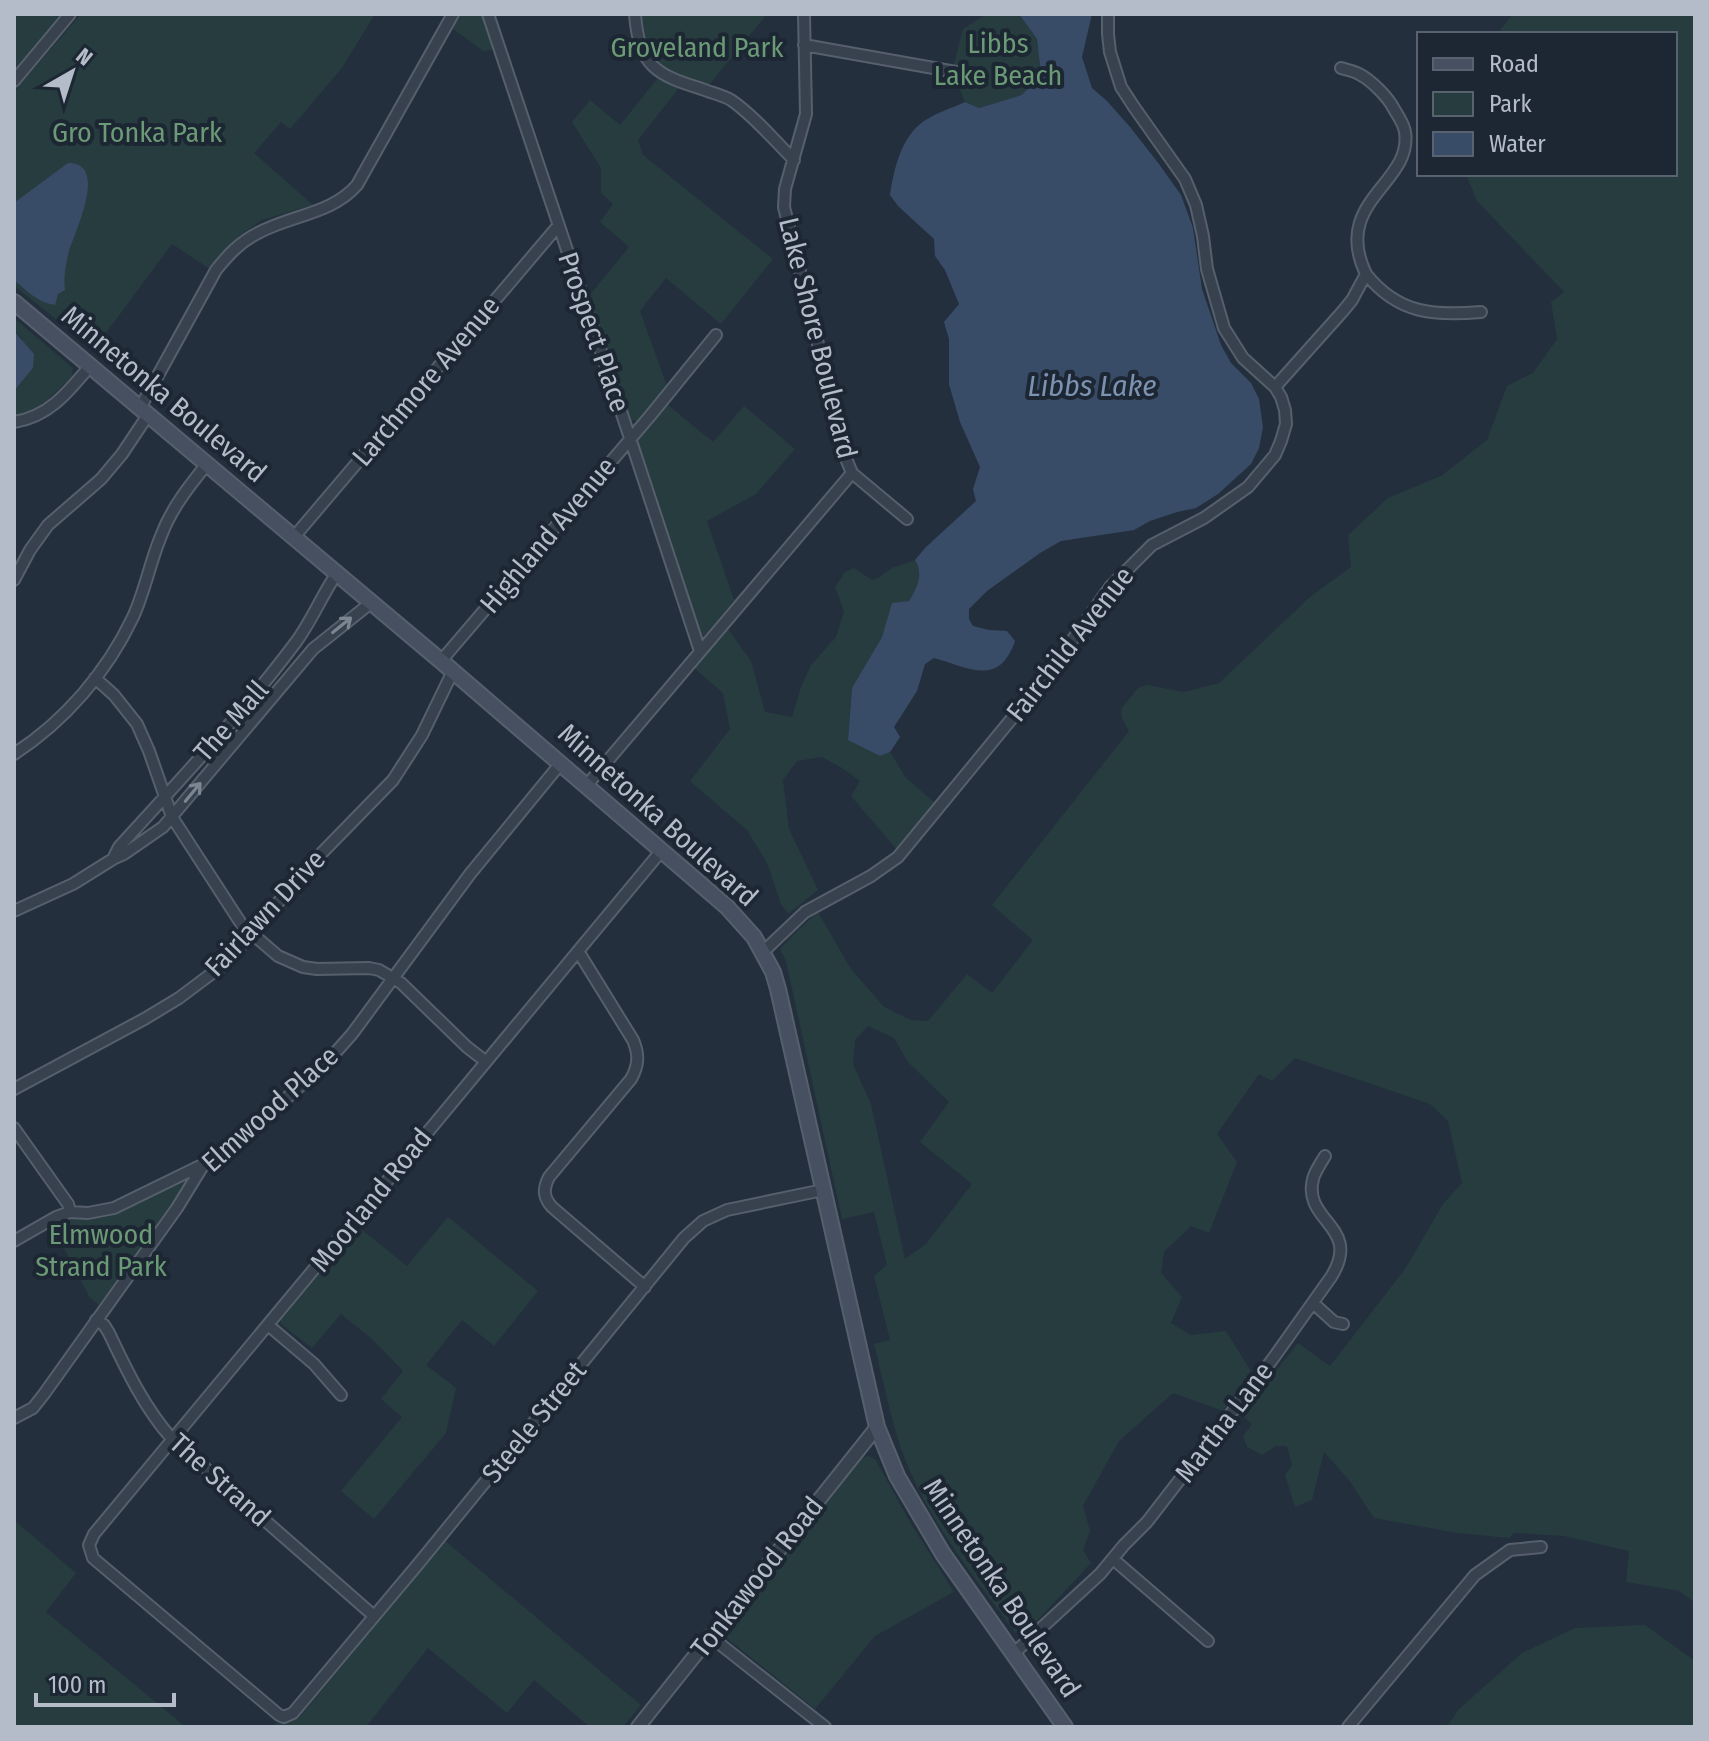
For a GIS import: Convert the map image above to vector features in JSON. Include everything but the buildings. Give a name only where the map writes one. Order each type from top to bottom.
[{"type":"main road","name":"Minnetonka Boulevard","points":[[14,302],[587,785],[735,915],[754,937],[773,972],[778,989],[877,1427],[897,1476],[943,1554],[1065,1727]]},
{"type":"street","points":[[14,81],[70,14]]},
{"type":"street","points":[[14,580],[48,525],[101,479],[122,454],[216,270],[227,256],[256,234],[336,204],[348,196],[453,14]]},
{"type":"street","name":"Prospect Place","points":[[488,14],[700,651]]},
{"type":"street","points":[[635,14],[642,51],[664,76],[727,97],[794,160]]},
{"type":"street","name":"Lake Shore Boulevard","points":[[804,14],[806,114],[785,189],[784,207],[852,473],[907,519]]},
{"type":"street","points":[[1108,14],[1110,52],[1121,87],[1185,179],[1196,205],[1207,269],[1224,328],[1243,358],[1275,387],[1352,300],[1366,274]]},
{"type":"street","points":[[804,45],[956,72]]},
{"type":"street","points":[[1341,68],[1360,74],[1389,99],[1405,130],[1404,152],[1389,178],[1366,207],[1360,222],[1357,238],[1361,264],[1366,274],[1387,295],[1416,310],[1450,315],[1481,312]]},
{"type":"street","name":"Larchmore Avenue","points":[[294,537],[558,226]]},
{"type":"street","name":"Highland Avenue","points":[[447,666],[716,335]]},
{"type":"street","points":[[14,422],[31,418],[55,404],[90,366]]},
{"type":"street","name":"Fairchild Avenue","points":[[763,952],[805,912],[871,876],[898,857],[1046,677],[1110,587],[1152,545],[1214,512],[1248,487],[1264,470],[1275,455],[1286,424],[1281,397],[1275,387]]},
{"type":"street","points":[[14,754],[57,720],[95,678],[113,652],[133,617],[168,518],[207,464]]},
{"type":"street","name":"Lake Shore Boulevard","points":[[587,785],[852,473]]},
{"type":"street","name":"The Mall","points":[[113,859],[119,847],[266,682],[299,638],[337,573]]},
{"type":"street","name":"The Mall","points":[[14,911],[73,884],[163,827],[313,649],[372,602]]},
{"type":"street","name":"Fairlawn Drive","points":[[14,1089],[179,998],[227,962],[313,862],[393,780],[422,735],[447,666]]},
{"type":"street","points":[[95,678],[114,695],[137,724],[172,817],[236,917],[251,934],[278,956],[303,967],[369,968],[393,977],[485,1061]]},
{"type":"street","name":"Elmwood Place","points":[[14,1418],[33,1408],[39,1401],[177,1208],[204,1164],[290,1096],[352,1034],[470,874],[561,763]]},
{"type":"street","name":"Moorland Road","points":[[284,1717],[95,1561],[89,1545],[94,1534],[172,1439],[662,850]]},
{"type":"street","points":[[578,951],[633,1040],[638,1060],[631,1079],[549,1177],[544,1193],[552,1207],[645,1287]]},
{"type":"street","points":[[14,1128],[68,1204],[70,1212]]},
{"type":"street","name":"Martha Lane","points":[[1013,1654],[1100,1574],[1156,1510],[1264,1371],[1338,1267],[1340,1242],[1335,1230],[1319,1212],[1312,1189],[1314,1177],[1325,1156]]},
{"type":"street","points":[[14,1241],[44,1222],[70,1212],[88,1213],[114,1208],[204,1164]]},
{"type":"street","name":"Steele Street","points":[[284,1717],[293,1713],[684,1238],[703,1221],[727,1210],[823,1190]]},
{"type":"street","points":[[1313,1303],[1334,1322],[1343,1324]]},
{"type":"street","name":"The Strand","points":[[96,1320],[104,1325],[135,1388],[172,1439],[374,1616]]},
{"type":"street","points":[[268,1325],[314,1364],[341,1395]]},
{"type":"street","name":"Tonkawood Road","points":[[638,1727],[877,1427]]},
{"type":"street","points":[[1348,1727],[1475,1575],[1510,1550],[1541,1547]]},
{"type":"street","points":[[1113,1559],[1208,1641]]},
{"type":"street","points":[[711,1637],[825,1727]]},
{"type":"green space","points":[[14,14],[61,14],[14,70]]},
{"type":"green space","name":"Gro Tonka Park","points":[[81,14],[375,14],[342,68],[290,129],[281,122],[254,153],[313,205],[262,220],[239,236],[210,269],[172,244],[94,349],[14,286],[14,92]]},
{"type":"green space","points":[[460,14],[481,14],[493,50],[483,51],[452,28]]},
{"type":"green space","name":"Groveland Park","points":[[642,14],[767,14],[709,85],[680,75],[660,63],[648,45]]},
{"type":"green space","name":"Libbs Lake Beach","points":[[986,14],[1019,14],[1037,39],[1041,74],[1023,95],[979,108],[965,102],[953,67],[963,29]]},
{"type":"green space","points":[[1513,14],[1695,14],[1695,1603],[1680,1591],[1626,1582],[1629,1551],[1564,1536],[1514,1533],[1509,1538],[1458,1533],[1374,1518],[1349,1480],[1324,1452],[1312,1500],[1295,1507],[1285,1475],[1292,1465],[1287,1446],[1276,1446],[1262,1455],[1247,1447],[1243,1436],[1252,1424],[1241,1414],[1298,1343],[1330,1366],[1405,1269],[1443,1204],[1462,1183],[1448,1121],[1430,1104],[1295,1058],[1272,1081],[1259,1074],[1217,1134],[1237,1162],[1209,1233],[1191,1226],[1164,1252],[1161,1273],[1182,1297],[1171,1323],[1191,1335],[1226,1331],[1251,1371],[1223,1411],[1173,1393],[1119,1441],[1083,1506],[1090,1531],[1083,1550],[1091,1563],[1020,1639],[939,1526],[912,1477],[902,1451],[874,1344],[890,1340],[874,1276],[887,1265],[874,1212],[842,1219],[786,961],[780,949],[818,912],[851,969],[884,1007],[911,1020],[928,1021],[967,974],[992,993],[1033,940],[992,905],[1129,731],[1122,719],[1121,709],[1138,688],[1147,685],[1184,692],[1219,683],[1310,597],[1351,567],[1348,535],[1388,498],[1441,476],[1487,440],[1507,386],[1533,373],[1557,339],[1551,302],[1564,292],[1477,201],[1467,176],[1677,176],[1677,32],[1499,32]],"holes":[[[868,1026],[894,1038],[908,1062],[949,1102],[920,1142],[972,1184],[926,1244],[905,1259],[871,1104],[853,1064],[855,1040]]]},
{"type":"green space","points":[[657,79],[679,88],[638,140],[643,155],[773,259],[721,324],[666,278],[640,311],[667,386],[637,421],[631,420],[589,296],[629,247],[600,222],[613,204],[601,193],[601,168],[572,122],[590,100],[620,125]]},
{"type":"green space","points":[[14,318],[73,368],[72,376],[46,401],[14,417],[14,391],[33,368],[21,337],[14,331]]},
{"type":"green space","points":[[667,404],[713,442],[744,406],[795,449],[756,494],[707,521],[734,600],[704,636],[700,635],[638,445],[639,437]]},
{"type":"green space","points":[[915,560],[919,576],[915,591],[909,601],[892,604],[882,637],[852,688],[848,739],[880,756],[890,752],[906,778],[935,803],[897,850],[851,796],[860,781],[822,757],[797,761],[783,780],[789,829],[818,890],[788,914],[781,904],[767,863],[747,830],[690,781],[730,729],[723,693],[694,668],[728,629],[751,661],[765,712],[792,717],[811,665],[836,637],[844,611],[835,587],[845,572],[854,568],[872,580],[892,568]]},
{"type":"green space","name":"Elmwood Strand Park","points":[[190,1175],[191,1178],[99,1305],[90,1298],[52,1225],[76,1218],[105,1217]]},
{"type":"green space","points":[[448,1217],[538,1291],[494,1346],[462,1320],[426,1365],[456,1388],[446,1433],[374,1519],[341,1491],[402,1417],[381,1399],[403,1371],[373,1340],[341,1314],[312,1348],[281,1324],[280,1318],[357,1226],[407,1266]]},
{"type":"green space","points":[[869,1456],[875,1459],[954,1592],[875,1636],[815,1709],[723,1635],[723,1630],[861,1458]]},
{"type":"green space","points":[[14,1520],[76,1573],[46,1612],[186,1727],[14,1727]]},
{"type":"green space","points":[[445,1541],[641,1705],[623,1727],[590,1727],[534,1680],[507,1713],[428,1648],[366,1727],[273,1727],[278,1721],[287,1724],[299,1718]]},
{"type":"green space","points":[[1645,1625],[1695,1661],[1695,1727],[1447,1727],[1459,1709],[1522,1653],[1575,1628]]},
{"type":"water","name":"Libbs Lake","points":[[1019,14],[1092,14],[1082,57],[1092,88],[1130,127],[1181,195],[1193,228],[1202,289],[1221,345],[1231,363],[1251,383],[1259,399],[1263,427],[1259,448],[1251,464],[1218,494],[1196,508],[1150,521],[1134,530],[1061,541],[987,591],[969,609],[969,619],[973,626],[1007,631],[1015,641],[1008,655],[992,669],[971,669],[934,658],[925,664],[917,691],[894,727],[900,737],[890,752],[880,756],[848,740],[852,688],[882,637],[892,603],[909,601],[915,591],[919,576],[915,560],[976,501],[973,489],[980,467],[960,422],[949,384],[949,339],[944,322],[959,304],[945,270],[935,256],[934,239],[890,195],[896,164],[904,145],[924,121],[965,102],[979,108],[1022,95],[1041,74],[1037,39]]},
{"type":"water","points":[[68,163],[80,166],[86,174],[88,185],[68,256],[65,290],[58,294],[55,305],[38,299],[14,280],[14,203]]},
{"type":"water","points":[[14,331],[34,354],[33,368],[14,391]]}]
